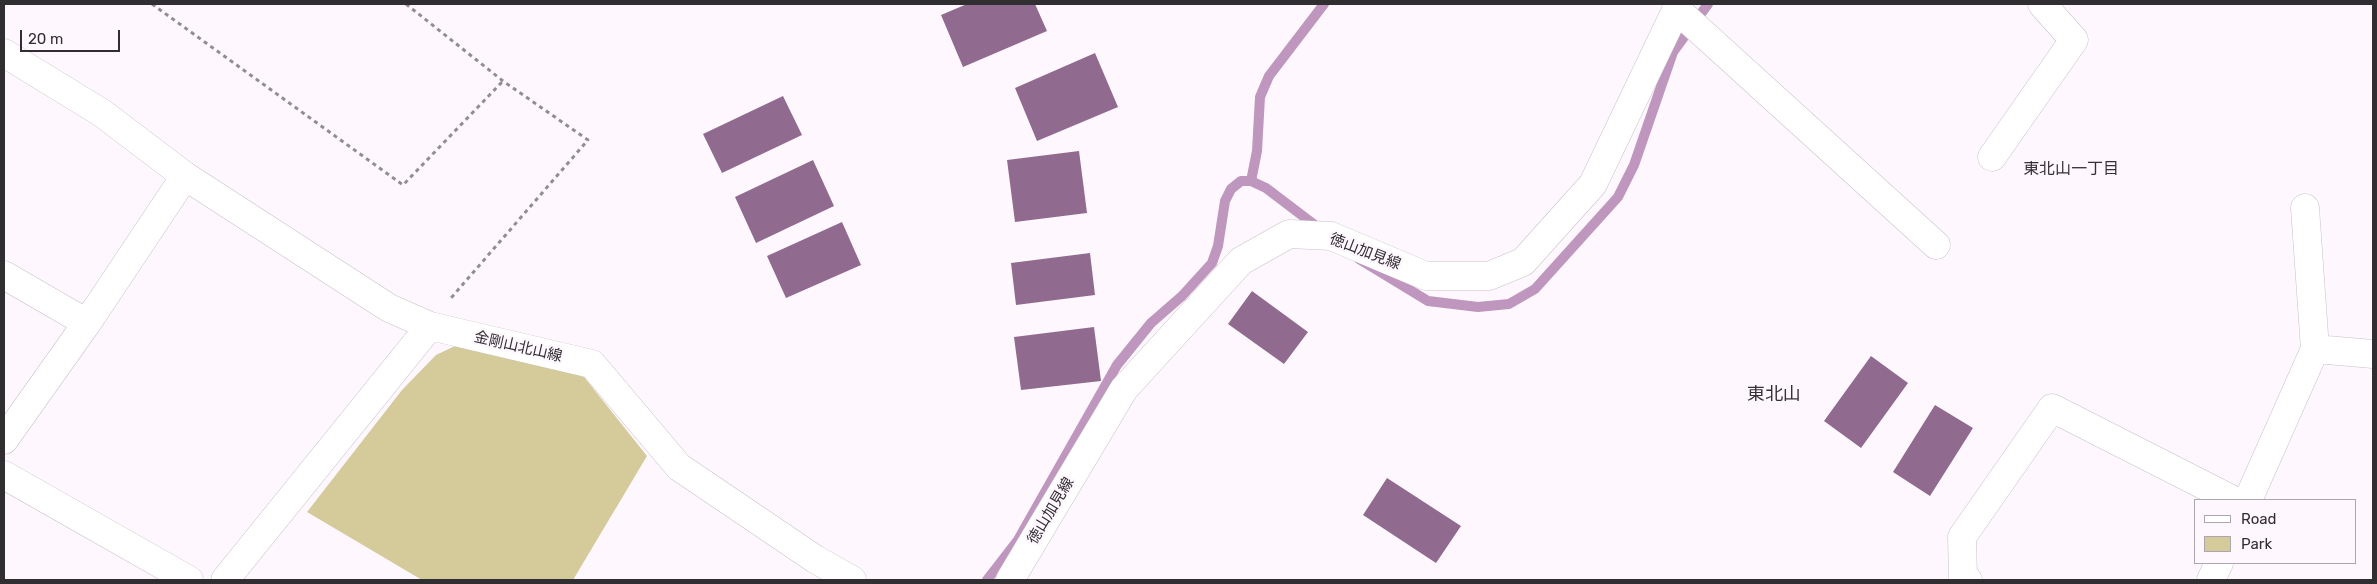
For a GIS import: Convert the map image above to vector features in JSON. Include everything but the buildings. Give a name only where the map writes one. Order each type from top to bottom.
[{"type":"street","points":[[1992,156],[2074,40],[2042,4]]},
{"type":"street","points":[[1678,6],[1936,245]]},
{"type":"street","name":"徳山加見線","points":[[1010,580],[1124,389],[1242,261],[1289,234],[1331,236],[1426,276],[1489,276],[1523,262],[1593,184],[1678,6]]},
{"type":"street","name":"金剛山北山線","points":[[4,53],[102,113],[184,176],[389,308],[429,325],[592,364],[679,467],[810,570],[852,580]]},
{"type":"street","points":[[4,440],[87,323],[184,176]]},
{"type":"street","points":[[2248,499],[2314,349],[2305,208]]},
{"type":"street","points":[[4,275],[87,323]]},
{"type":"street","points":[[225,580],[429,325]]},
{"type":"street","points":[[2314,349],[2373,354]]},
{"type":"street","points":[[1968,580],[1963,578],[1962,537],[2052,408],[2231,499]]},
{"type":"street","points":[[4,475],[189,580]]},
{"type":"street","points":[[2211,580],[2219,564]]},
{"type":"path","points":[[152,4],[403,185],[503,81]]},
{"type":"path","points":[[406,4],[503,81],[588,140],[429,325]]},
{"type":"green space","points":[[474,337],[584,377],[647,456],[573,580],[422,580],[307,512],[402,390],[436,355]]},
{"type":"waterway","points":[[1251,181],[1257,151],[1260,97],[1269,76],[1324,4]]},
{"type":"waterway","points":[[1359,259],[1428,301],[1478,307],[1509,304],[1535,289],[1618,197],[1634,165],[1673,52],[1708,4]]},
{"type":"waterway","points":[[987,580],[1018,540],[1117,365],[1151,323],[1182,296],[1212,263],[1218,246],[1225,201],[1231,189],[1241,181],[1251,181],[1266,188],[1320,229]]},
{"type":"district","name":"東北山一丁目","points":[[2071,169]]},
{"type":"district","name":"東北山","points":[[1774,395]]}]
